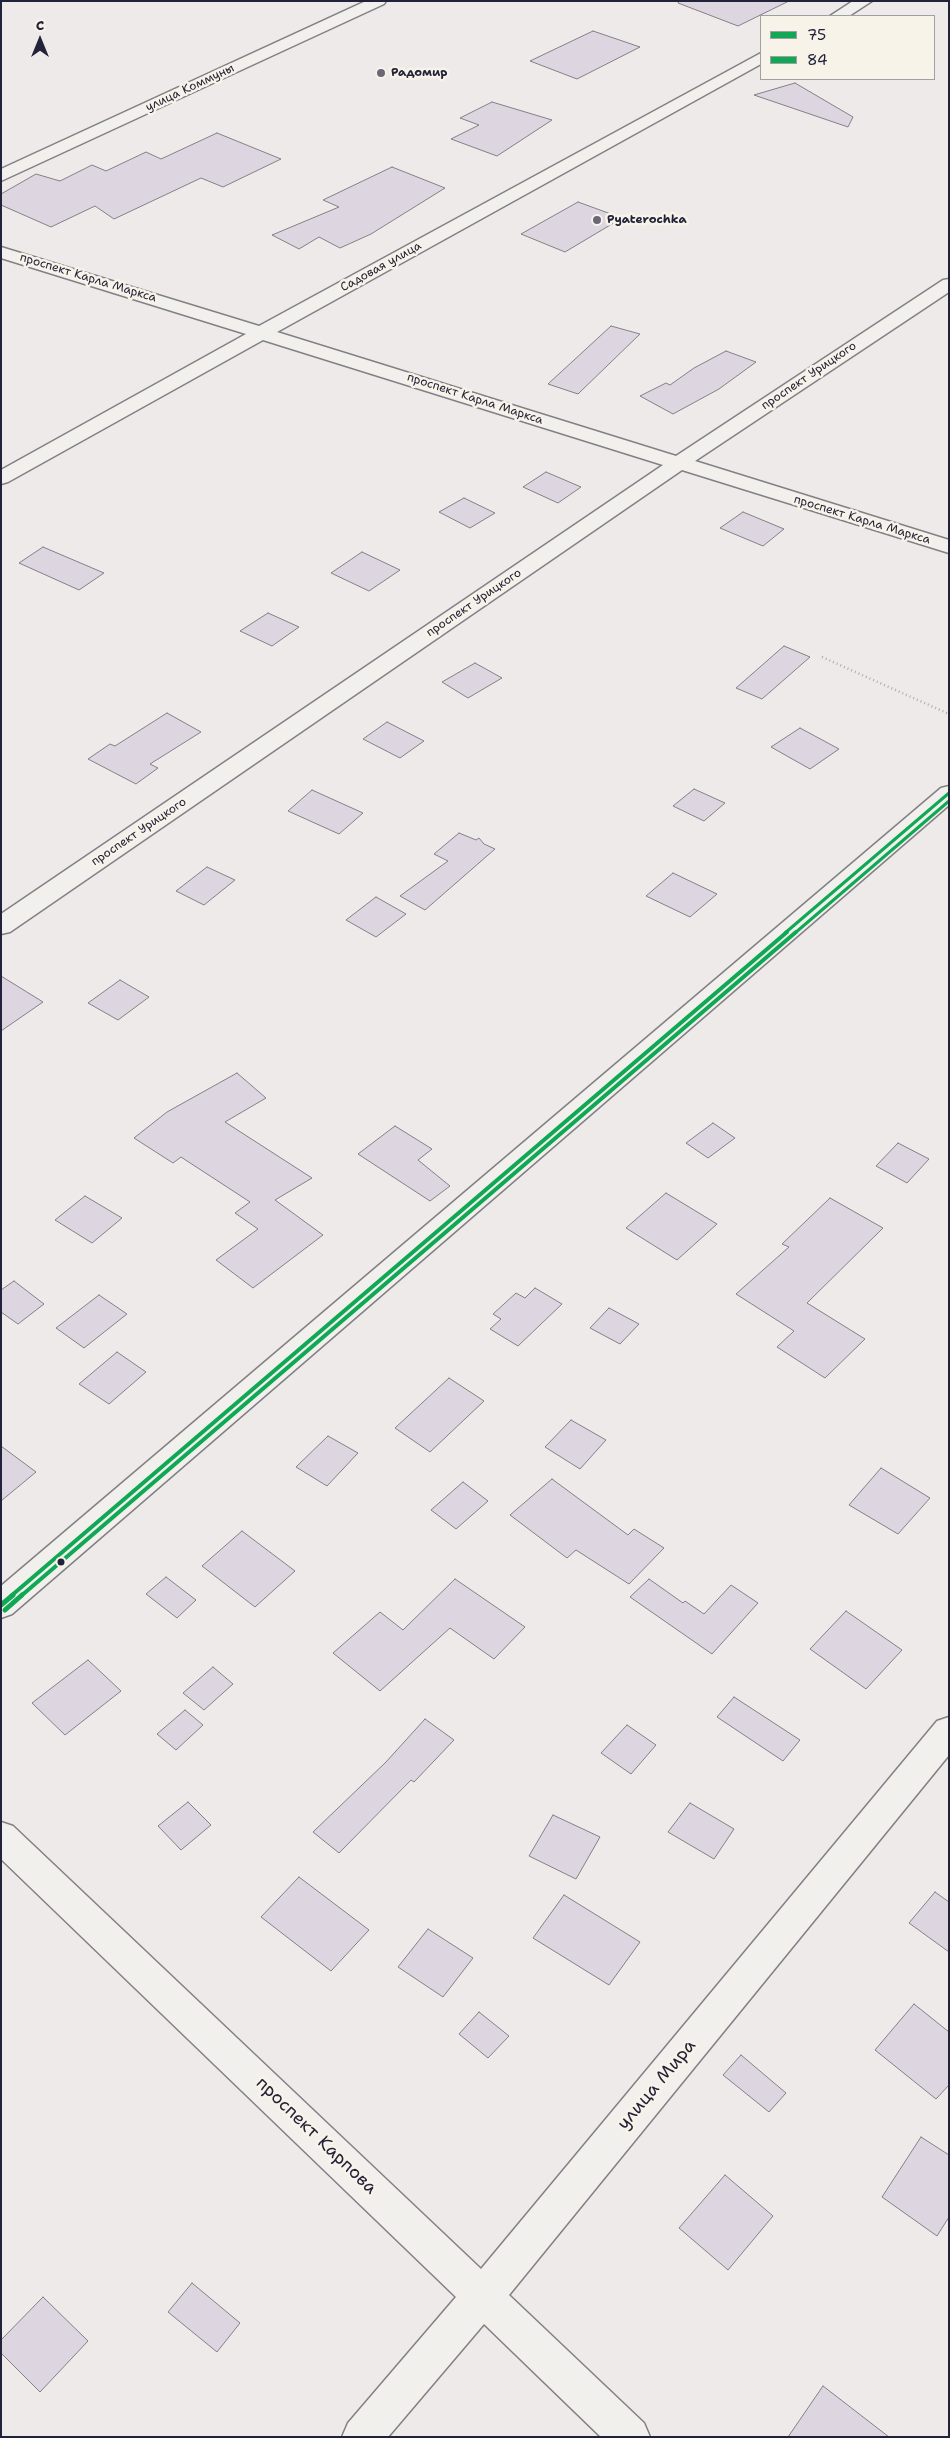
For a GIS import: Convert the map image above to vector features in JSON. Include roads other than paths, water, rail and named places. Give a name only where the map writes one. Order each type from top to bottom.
[{"type":"street","name":"улица Коммуны","points":[[1,176],[378,1]]},
{"type":"street","points":[[840,15],[866,1]]},
{"type":"street","name":"Садовая улица","points":[[1,478],[760,59]]},
{"type":"street","name":"проспект Карла Маркса","points":[[1,252],[949,547]]},
{"type":"street","name":"проспект Урицкого","points":[[1,926],[679,463],[949,284]]},
{"type":"street","points":[[1,1605],[949,793]]},
{"type":"street","name":"улица Мира","points":[[362,2437],[483,2296],[949,1731]]},
{"type":"street","name":"проспект Карпова","points":[[1,1836],[630,2437]]},
{"type":"place","name":"Радомир","points":[[381,73]]},
{"type":"place","name":"Pyaterochka","points":[[597,220]]}]
